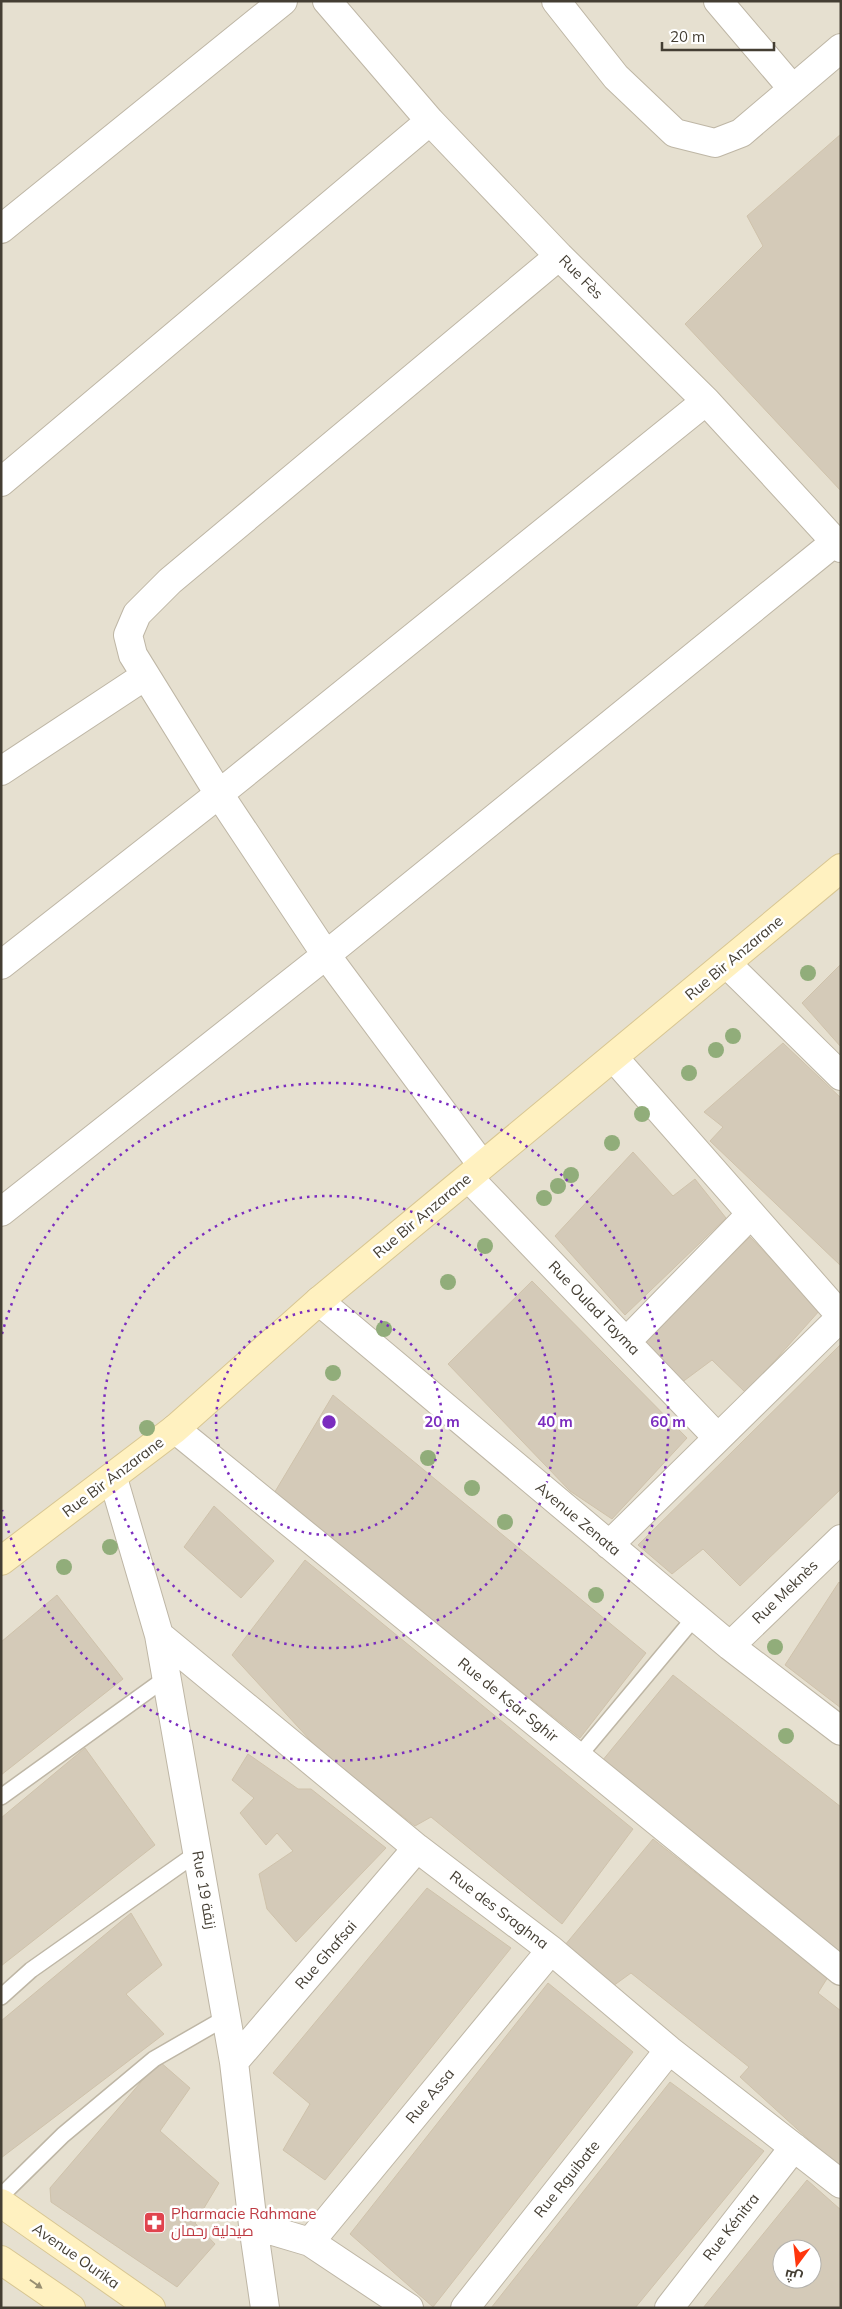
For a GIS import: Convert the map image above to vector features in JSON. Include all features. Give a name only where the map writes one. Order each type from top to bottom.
[{"type":"street","points":[[1,229],[283,1]]},
{"type":"street","name":"Rue Fès","points":[[327,1],[430,121],[559,256],[706,401],[838,545]]},
{"type":"street","points":[[556,1],[616,77],[675,133],[715,143],[741,133],[841,48]]},
{"type":"street","points":[[718,1],[792,88]]},
{"type":"street","points":[[1,482],[430,121]]},
{"type":"street","name":"Rue Oulad Tayma","points":[[559,256],[170,581],[137,614],[128,635],[133,655],[145,676],[219,794],[326,955],[476,1171],[626,1342],[718,1438]]},
{"type":"street","points":[[1,965],[219,794],[706,401]]},
{"type":"street","points":[[1,1212],[326,955],[838,545]]},
{"type":"street","points":[[2,767],[145,676]]},
{"type":"street","name":"Rue Bir Anzarane","points":[[1,1561],[113,1478],[175,1429],[319,1301],[841,868]]},
{"type":"street","points":[[727,964],[841,1076]]},
{"type":"street","points":[[609,1545],[841,1316],[614,1058]]},
{"type":"street","points":[[626,1342],[751,1214]]},
{"type":"street","name":"Avenue Zenata","points":[[319,1301],[730,1646],[841,1731]]},
{"type":"street","name":"Rue de Ksar Sghir","points":[[175,1429],[841,1971]]},
{"type":"street","name":"Rue 19 زنقة","points":[[113,1478],[159,1635],[227,2017],[265,2308]]},
{"type":"street","name":"Rue Meknès","points":[[730,1646],[840,1540]]},
{"type":"street","name":"Rue des Sraghna","points":[[159,1635],[417,1848],[551,1950],[669,2050],[841,2184]]},
{"type":"street","name":"Rue Ghafsai","points":[[234,2062],[417,1848]]},
{"type":"street","name":"Rue Assa","points":[[310,2242],[551,1950]]},
{"type":"street","name":"Rue Rguibate","points":[[465,2308],[669,2050]]},
{"type":"street","name":"Rue Kénitra","points":[[669,2308],[794,2147]]},
{"type":"street","name":"Avenue Ourika","points":[[1,2203],[151,2308]]},
{"type":"street","points":[[253,2224],[310,2242],[409,2308]]},
{"type":"street","points":[[1,2260],[71,2308]]},
{"type":"lane","points":[[578,1757],[695,1617]]},
{"type":"lane","points":[[1,1797],[166,1678]]},
{"type":"lane","points":[[1,1997],[31,1970],[198,1853]]},
{"type":"lane","points":[[1,2196],[63,2136],[154,2059],[227,2017]]},
{"type":"shaded area","points":[[1,1],[841,1],[841,2308],[1,2308]]},
{"type":"building","points":[[841,134],[841,491],[685,324],[763,246],[747,216]]},
{"type":"building","points":[[841,964],[841,1047],[802,1003]]},
{"type":"building","points":[[783,1043],[841,1098],[841,1266],[710,1141],[723,1127],[704,1112]]},
{"type":"building","points":[[633,1152],[673,1196],[695,1179],[726,1218],[625,1315],[555,1236]]},
{"type":"building","points":[[750,1237],[820,1310],[746,1393],[712,1360],[681,1383],[641,1341]]},
{"type":"building","points":[[532,1281],[687,1438],[612,1519],[570,1491],[448,1364]]},
{"type":"building","points":[[840,1345],[841,1489],[740,1586],[703,1549],[672,1574],[638,1545]]},
{"type":"building","points":[[333,1395],[646,1653],[580,1738],[273,1495]]},
{"type":"building","points":[[214,1506],[274,1561],[241,1598],[184,1547]]},
{"type":"building","points":[[305,1560],[633,1829],[562,1924],[431,1817],[415,1826],[321,1752],[232,1655]]},
{"type":"building","points":[[839,1582],[841,1584],[841,1708],[785,1665]]},
{"type":"building","points":[[57,1595],[123,1679],[1,1775],[1,1642]]},
{"type":"building","points":[[673,1675],[841,1807],[841,1953],[602,1761]]},
{"type":"building","points":[[85,1748],[155,1845],[1,1966],[1,1818]]},
{"type":"building","points":[[248,1754],[298,1789],[311,1789],[386,1848],[296,1942],[267,1909],[259,1874],[293,1851],[277,1833],[266,1845],[240,1813],[254,1798],[232,1780]]},
{"type":"building","points":[[653,1839],[828,1977],[818,1993],[841,2011],[841,2169],[740,2077],[749,2067],[631,1973],[613,1986],[565,1945]]},
{"type":"building","points":[[427,1888],[511,1948],[325,2180],[283,2150],[310,2104],[273,2073]]},
{"type":"building","points":[[131,1913],[162,1965],[126,1994],[164,2034],[1,2158],[1,2021]]},
{"type":"building","points":[[548,1983],[633,2052],[433,2307],[350,2234]]},
{"type":"building","points":[[159,2061],[190,2088],[160,2131],[219,2183],[195,2223],[215,2244],[177,2287],[51,2202],[50,2188]]},
{"type":"building","points":[[670,2082],[764,2151],[635,2308],[491,2308]]},
{"type":"building","points":[[807,2180],[841,2210],[841,2308],[703,2308]]},
{"type":"place","name":"Pharmacie Rahmane صيدلية رحمان","points":[[155,2223]]}]
